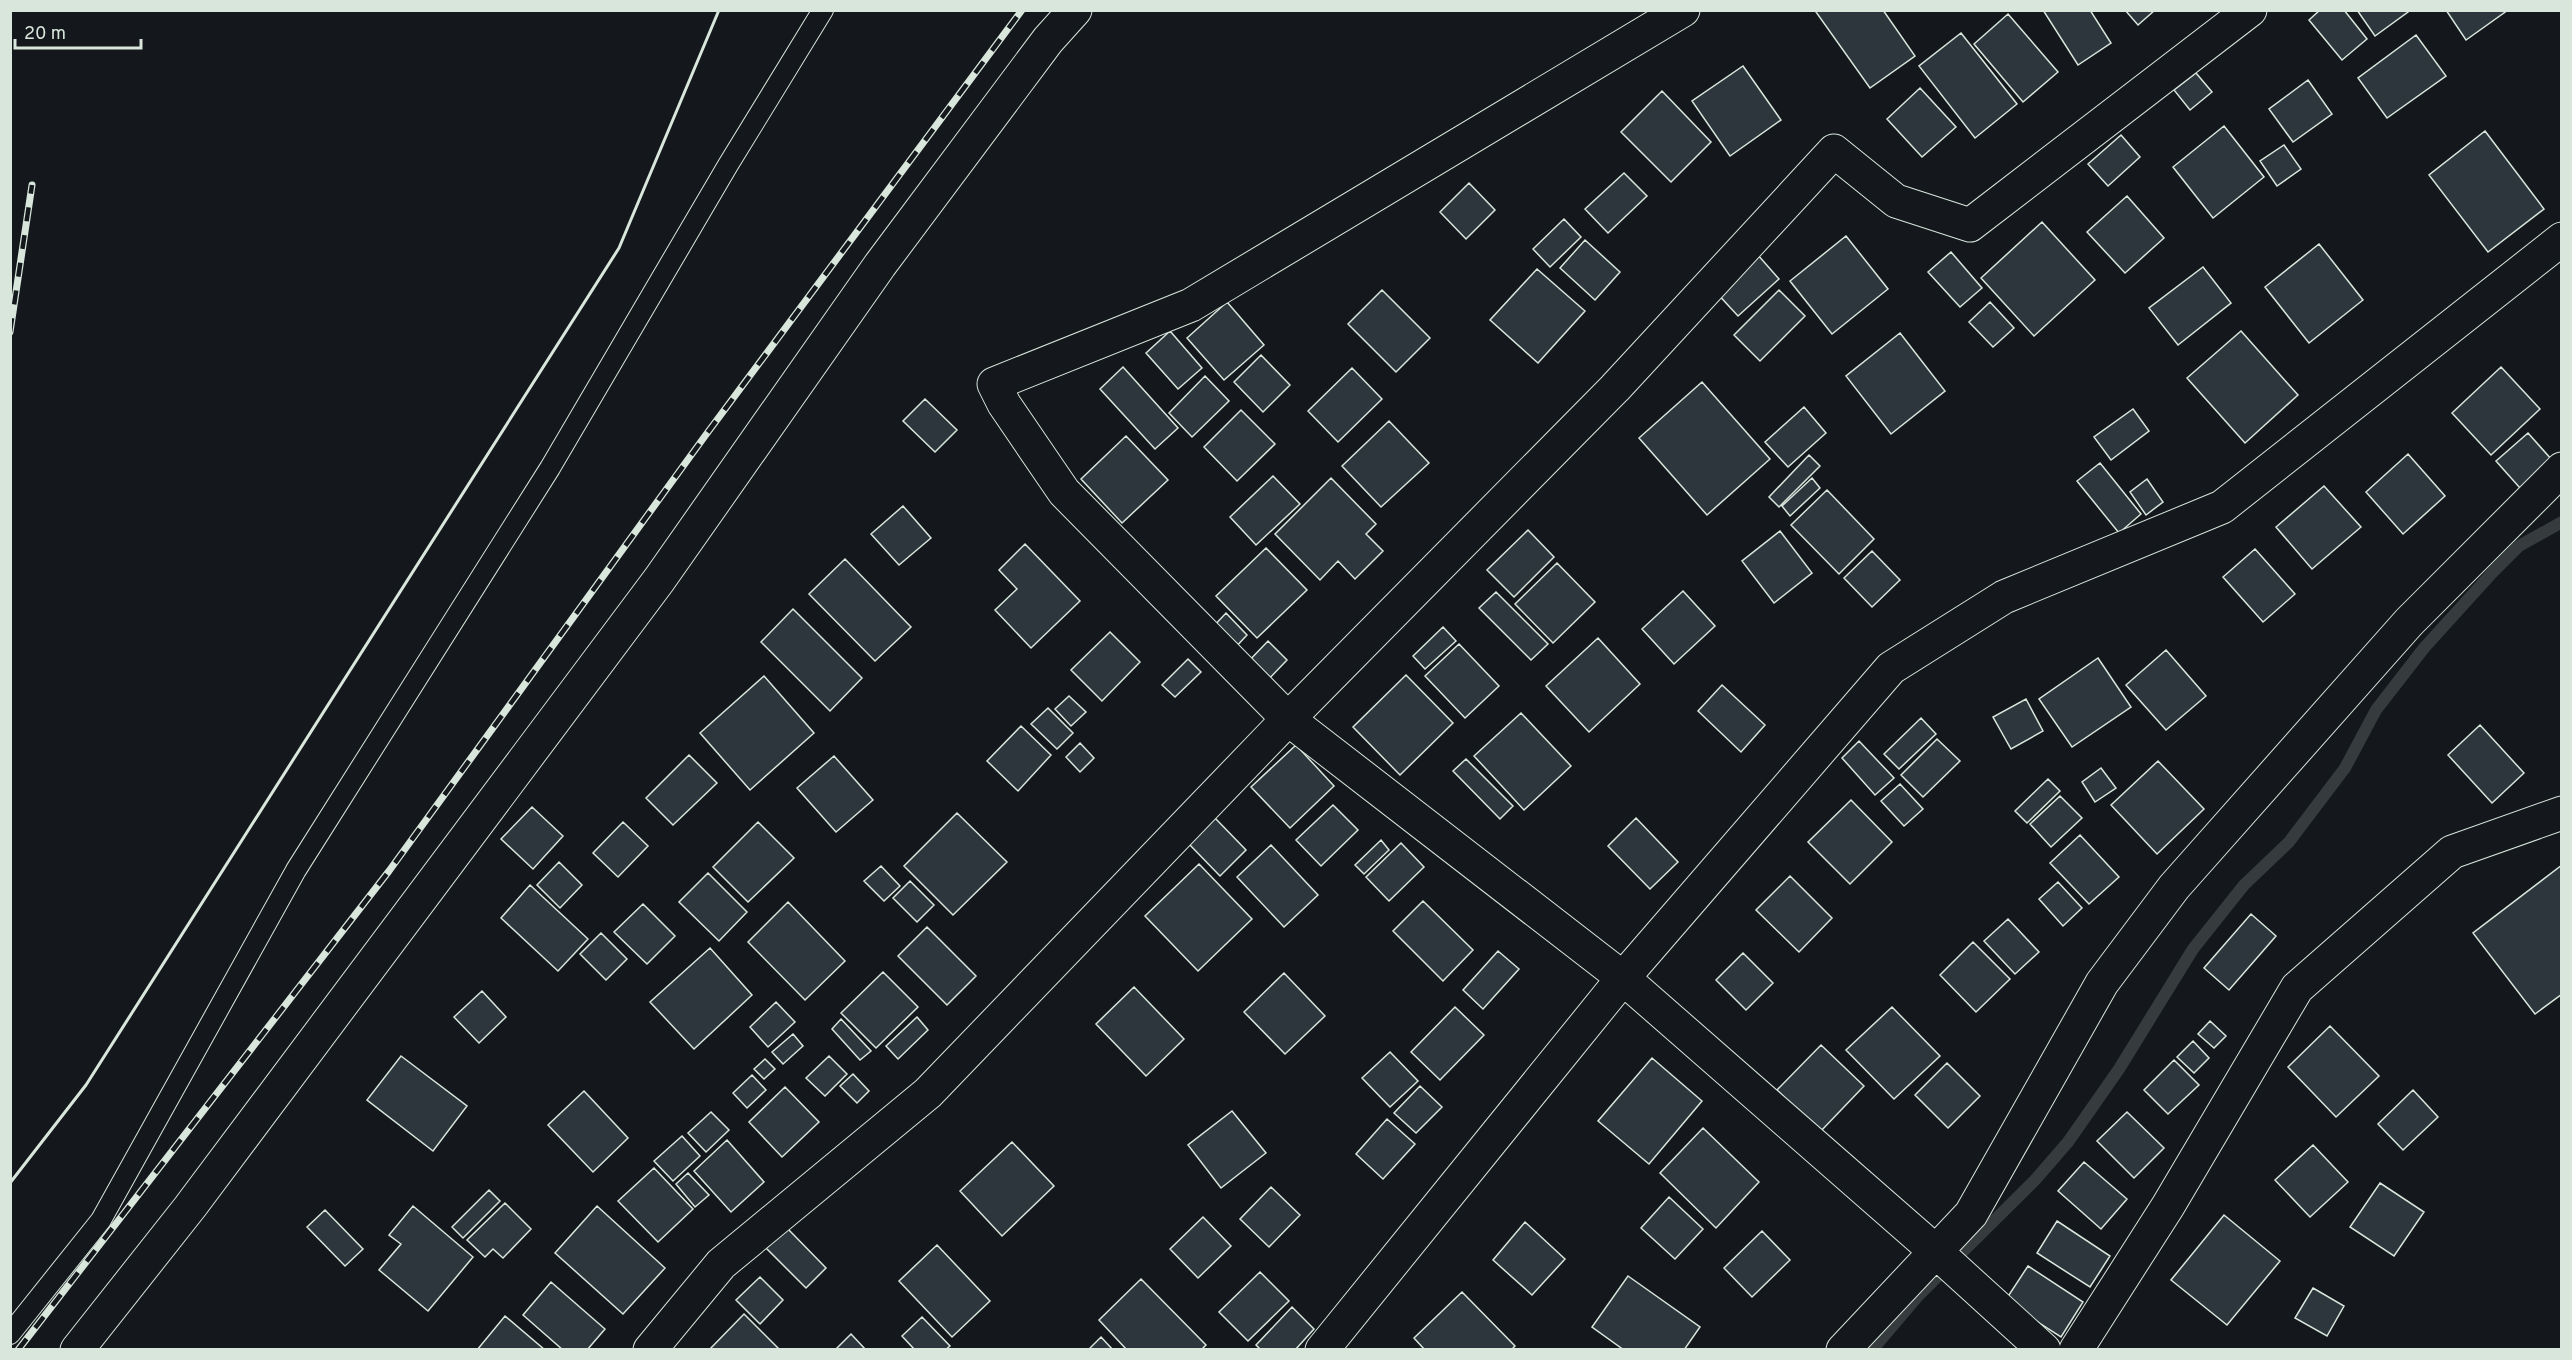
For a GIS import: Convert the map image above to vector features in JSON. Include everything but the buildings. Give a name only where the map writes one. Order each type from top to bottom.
[{"type":"street","points":[[77,1350],[190,1207],[659,580],[880,265],[1048,40],[1076,10]]},
{"type":"street","points":[[1683,10],[1191,305],[994,384],[1004,404],[1064,492],[1288,719],[1623,978],[1934,1250],[2044,1350]]},
{"type":"street","points":[[650,1350],[721,1263],[928,1093],[1288,719],[1615,388],[1834,151],[1896,201],[1970,225],[2218,20],[2250,10]]},
{"type":"street","points":[[1322,1350],[1623,978],[1891,668],[2004,597],[2222,507],[2562,239]]},
{"type":"street","points":[[1843,1350],[1934,1250],[1971,1214],[2102,983],[2174,887],[2409,622],[2562,469]]},
{"type":"street","points":[[2076,1350],[2168,1206],[2297,988],[2452,852],[2562,813]]},
{"type":"lane","points":[[10,1334],[101,1220],[296,870],[550,468],[728,165],[823,10]]},
{"type":"waterway","points":[[1872,1350],[1917,1297],[2035,1180],[2068,1142],[2119,1069],[2193,949],[2244,885],[2289,842],[2345,768],[2376,710],[2424,648],[2519,546],[2562,522]]},
{"type":"railway","points":[[18,1350],[389,871],[705,436],[1022,10]]},
{"type":"railway","points":[[10,332],[32,185]]},
{"type":"wall","points":[[10,1183],[86,1085],[619,248],[719,10]]}]
